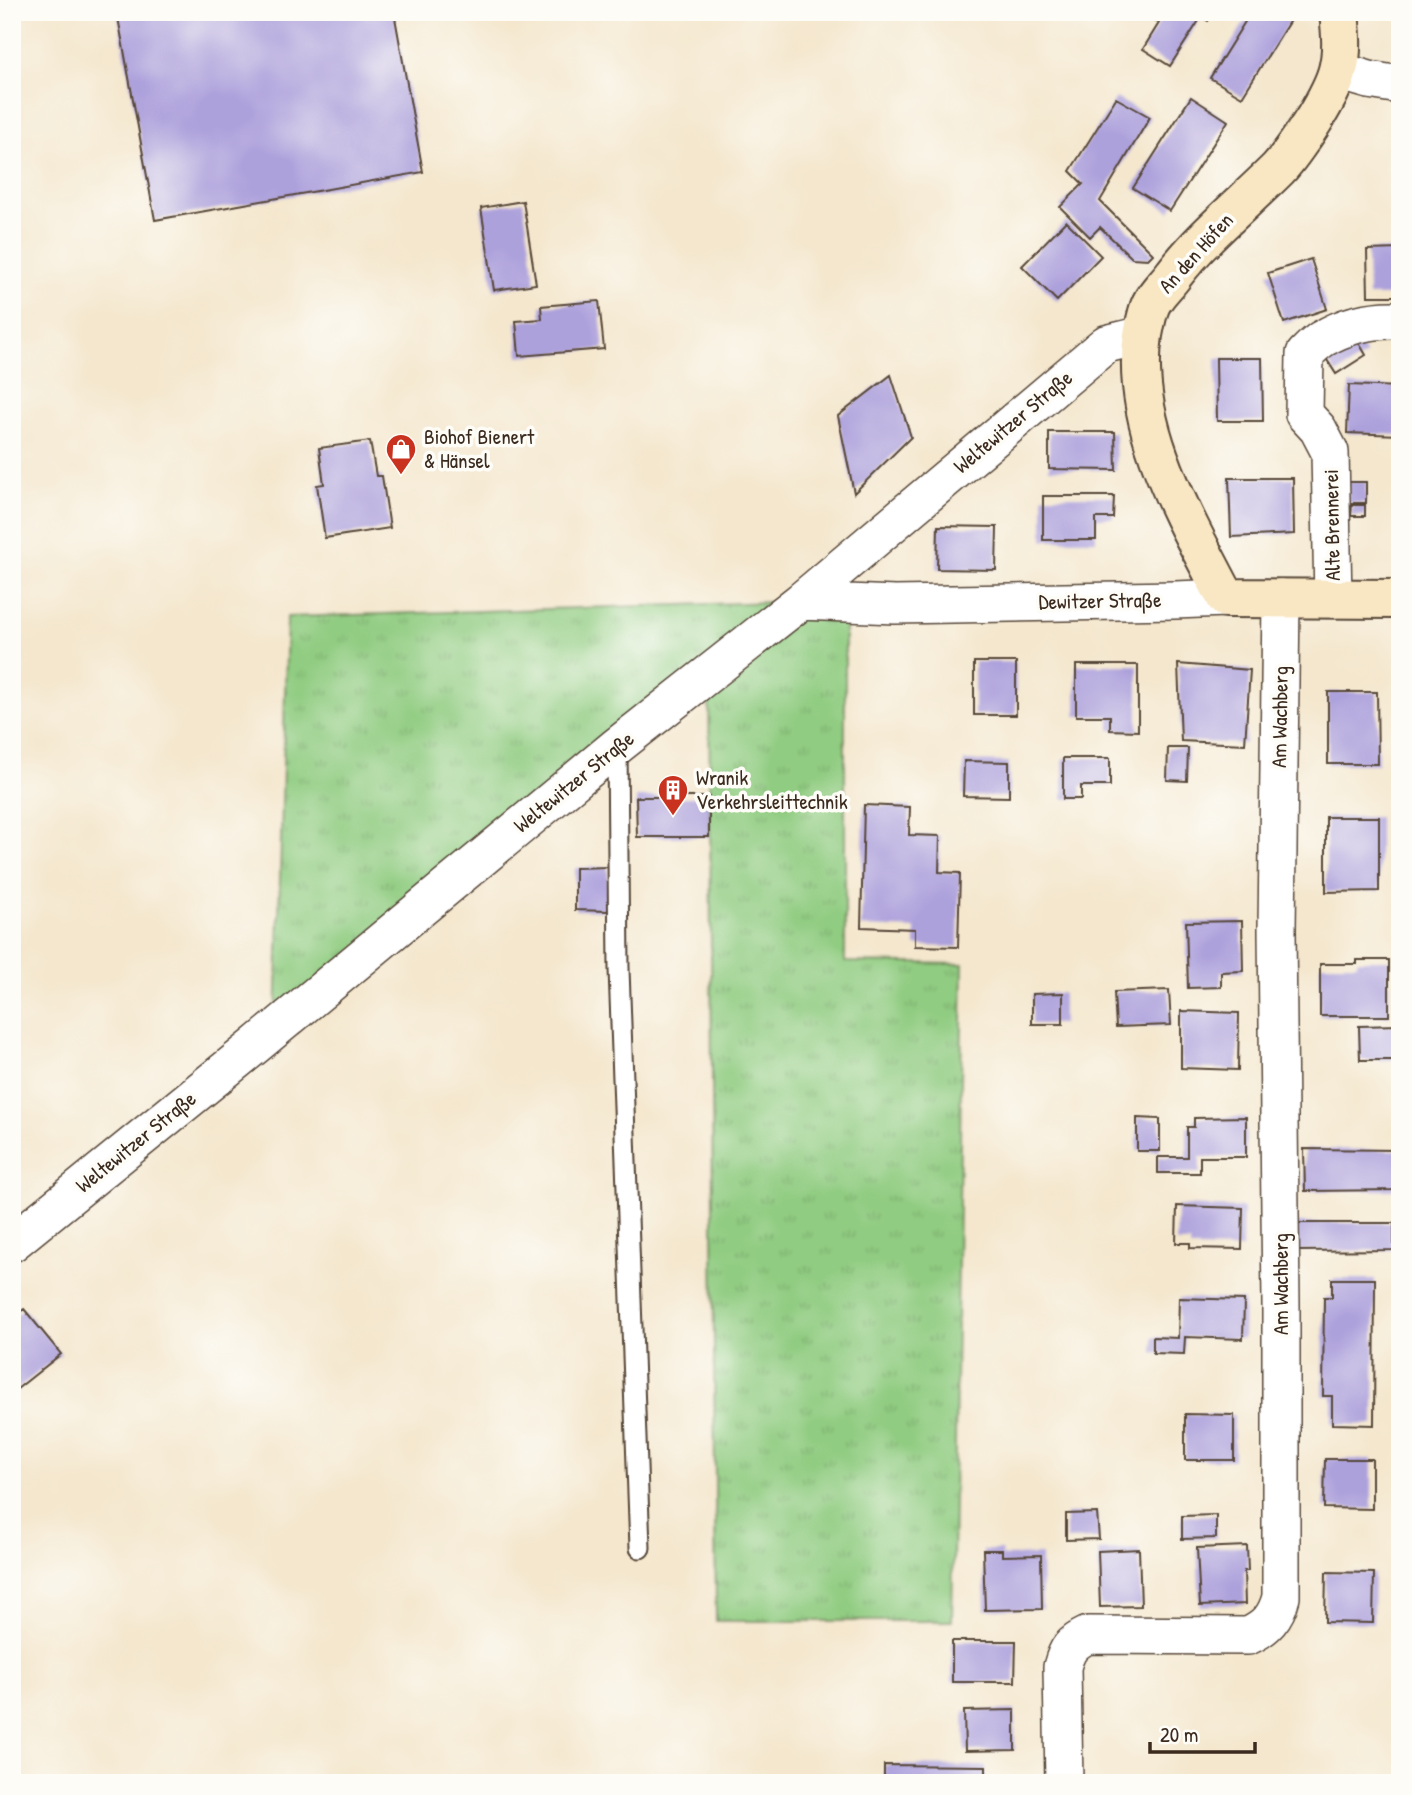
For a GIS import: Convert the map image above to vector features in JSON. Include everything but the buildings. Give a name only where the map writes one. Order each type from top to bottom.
[{"type":"street","name":"An den Höfen","points":[[1226,598],[1185,518],[1154,442],[1144,401],[1141,369],[1143,335],[1151,303],[1190,253],[1280,167],[1304,136],[1338,71],[1342,40],[1339,12]]},
{"type":"street","points":[[1338,71],[1400,85]]},
{"type":"street","name":"Alte Brennerei","points":[[1333,599],[1330,452],[1318,429],[1304,414],[1305,355],[1321,339],[1352,326],[1381,320],[1400,320]]},
{"type":"street","name":"Weltewitzer Straße","points":[[12,1243],[617,746],[801,601],[1106,344],[1143,335]]},
{"type":"street","name":"Dewitzer Straße","points":[[801,601],[895,605],[1226,598],[1400,599]]},
{"type":"street","name":"Am Wachberg","points":[[1064,1783],[1062,1667],[1066,1651],[1077,1640],[1088,1635],[1248,1636],[1261,1630],[1278,1609],[1281,1305],[1276,930],[1281,598]]},
{"type":"lane","points":[[617,746],[619,969],[640,1548]]},
{"type":"green space","points":[[845,601],[845,962],[963,964],[952,1621],[716,1621],[709,681],[276,1026],[287,617]]},
{"type":"place","name":"Biohof Bienert & Hänsel","points":[[401,476]]},
{"type":"place","name":"Wranik Verkehrsleittechnik","points":[[673,817]]}]
